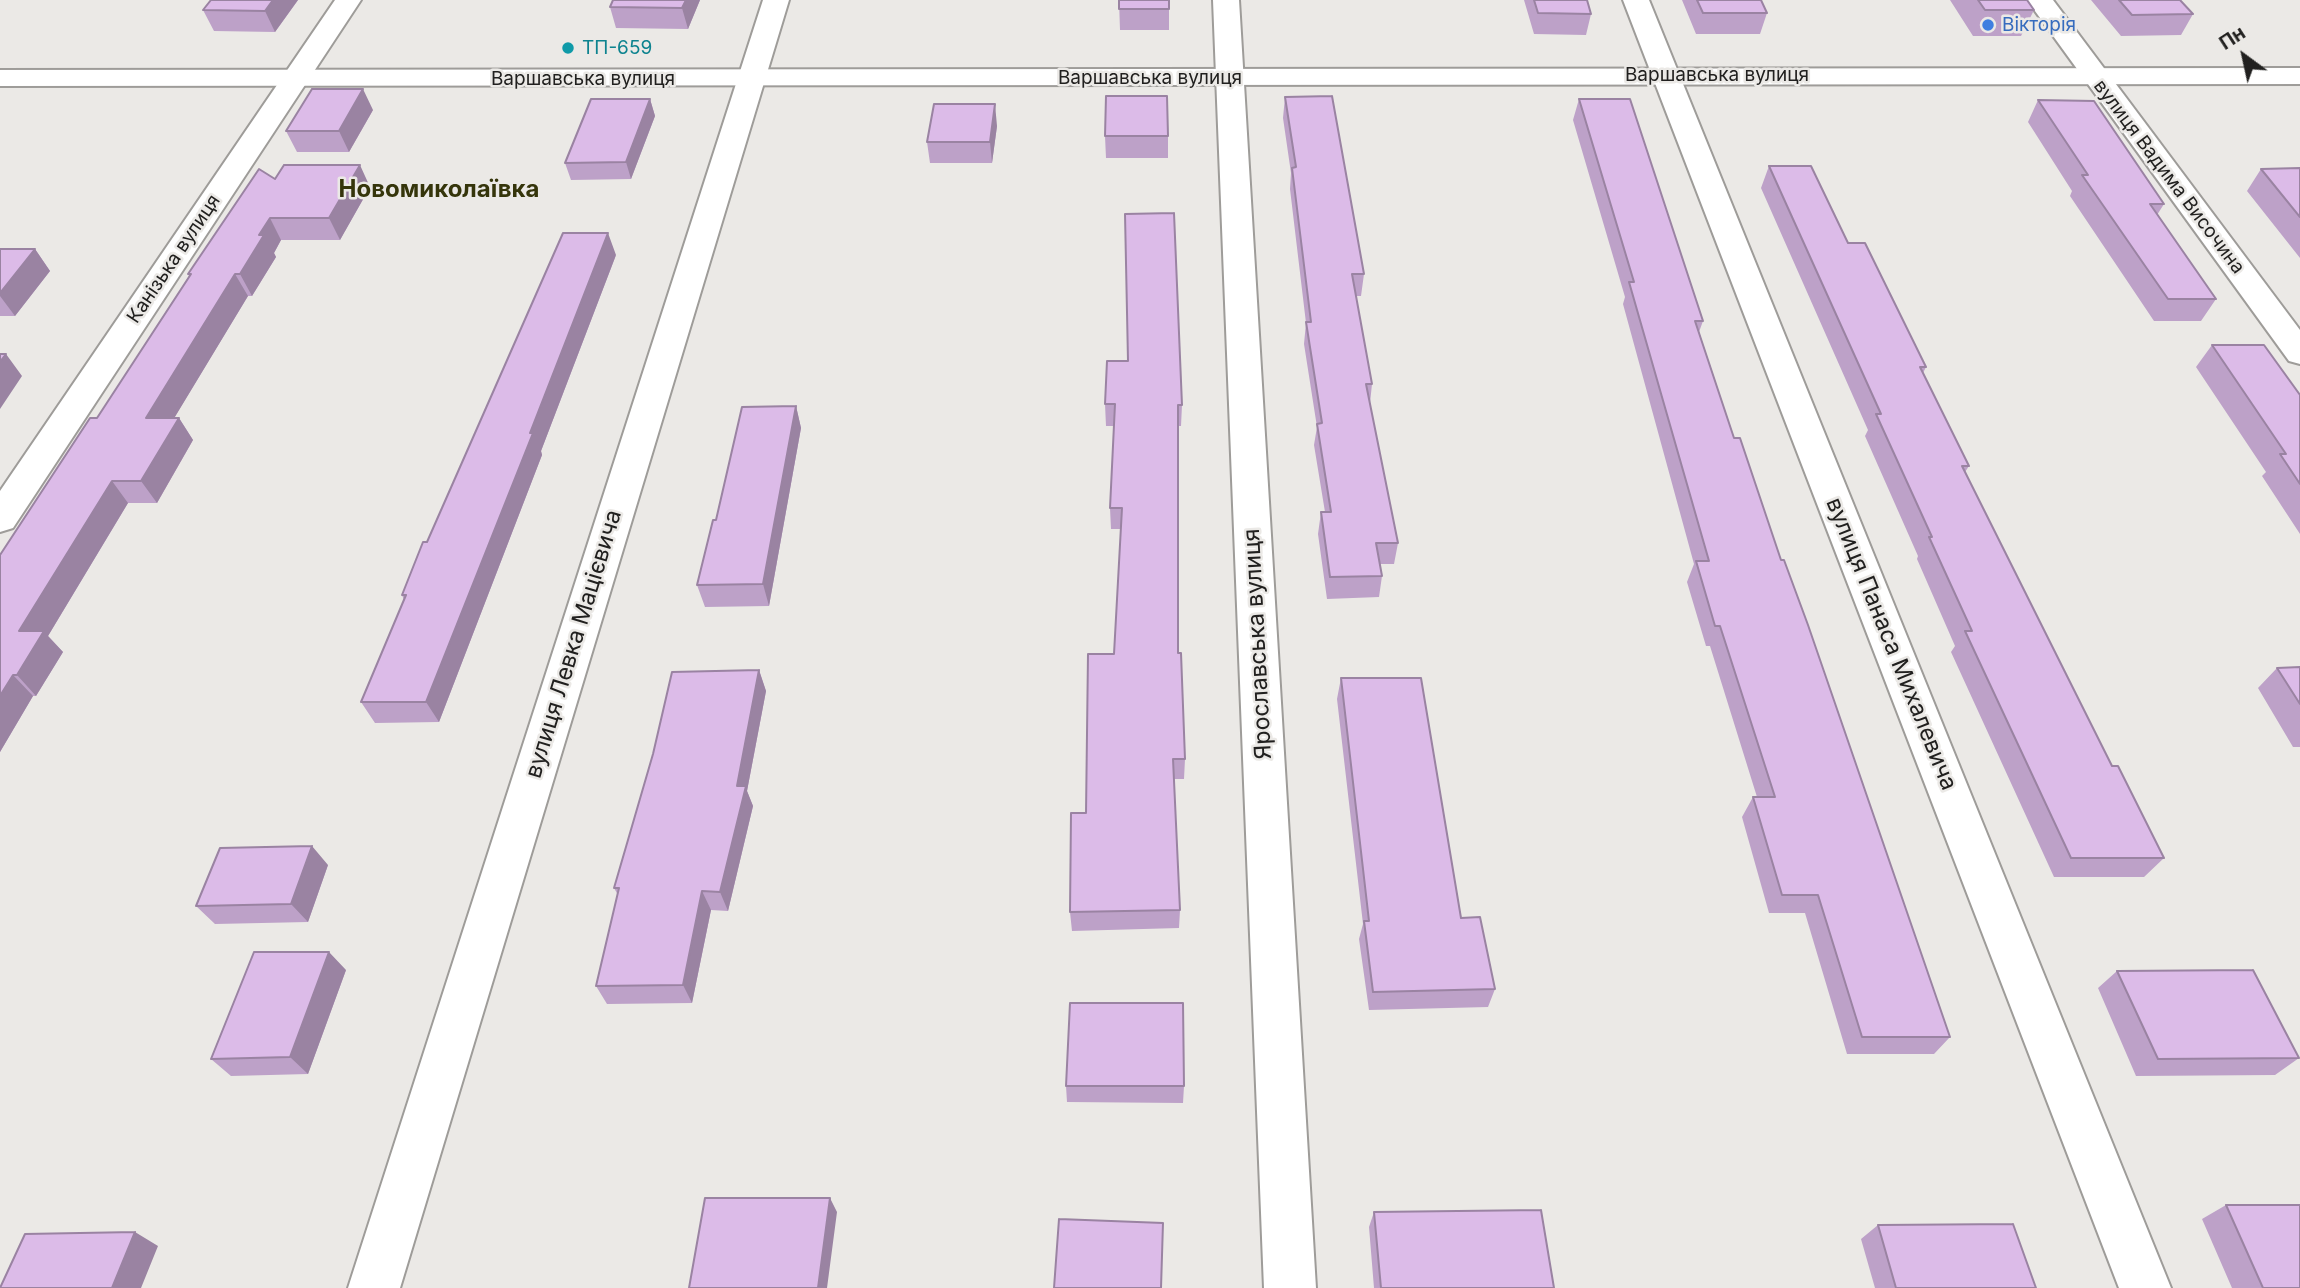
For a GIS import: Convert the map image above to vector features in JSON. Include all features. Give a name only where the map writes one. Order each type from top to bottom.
[{"type":"street","name":"Канізька вулиця","points":[[0,519],[348,0]]},
{"type":"street","name":"вулиця Левка Мацієвича","points":[[374,1288],[749,79],[776,0]]},
{"type":"street","name":"Ярославська вулиця","points":[[1226,0],[1290,1288]]},
{"type":"street","name":"вулиця Панаса Михалевича","points":[[1636,0],[2145,1288]]},
{"type":"street","name":"вулиця Вадима Височина","points":[[2040,0],[2300,353]]},
{"type":"street","name":"Варшавська вулиця","points":[[0,78],[2300,76]]},
{"type":"building","points":[[211,0],[273,0],[265,11],[203,10]]},
{"type":"building","points":[[613,0],[686,0],[682,8],[610,7]]},
{"type":"building","points":[[1119,0],[1169,0],[1169,9],[1119,9]]},
{"type":"building","points":[[1534,0],[1587,0],[1591,14],[1538,13]]},
{"type":"building","points":[[1697,0],[1761,0],[1767,13],[1703,13]]},
{"type":"building","points":[[1978,0],[2027,0],[2034,10],[1985,10]]},
{"type":"building","points":[[2119,0],[2180,0],[2193,14],[2132,15]]},
{"type":"building","points":[[312,89],[363,89],[339,131],[286,131]]},
{"type":"building","points":[[1106,96],[1167,96],[1168,136],[1105,136]]},
{"type":"building","points":[[1332,96],[1364,274],[1352,274],[1372,384],[1366,384],[1398,543],[1376,543],[1382,576],[1330,577],[1321,512],[1331,512],[1317,424],[1322,423],[1306,322],[1311,322],[1292,168],[1296,167],[1285,97]]},
{"type":"building","points":[[591,99],[650,99],[626,162],[565,163]]},
{"type":"building","points":[[1579,99],[1630,99],[1703,321],[1695,321],[1734,438],[1740,438],[1781,560],[1784,560],[1808,625],[1950,1037],[1862,1037],[1818,895],[1782,895],[1753,797],[1775,797],[1720,626],[1715,626],[1696,561],[1709,561],[1629,282],[1634,282]]},
{"type":"building","points":[[2038,100],[2094,101],[2164,204],[2150,204],[2216,299],[2168,299],[2082,175],[2088,175]]},
{"type":"building","points":[[934,104],[995,104],[990,142],[927,142]]},
{"type":"building","points":[[284,165],[360,165],[329,218],[270,218],[259,235],[264,235],[240,274],[235,274],[146,418],[179,418],[141,481],[112,481],[19,631],[44,631],[17,675],[13,675],[0,696],[0,555],[90,418],[97,418],[191,274],[188,274],[259,169],[275,179]]},
{"type":"building","points":[[1769,166],[1811,166],[1848,243],[1865,243],[1926,367],[1920,367],[1969,466],[1962,466],[2112,766],[2118,766],[2164,858],[2071,858],[1965,631],[1972,631],[1876,414],[1881,414]]},
{"type":"building","points":[[2300,168],[2300,217],[2261,169]]},
{"type":"building","points":[[1174,213],[1182,405],[1178,405],[1178,653],[1181,653],[1185,759],[1173,759],[1180,910],[1070,912],[1071,813],[1086,813],[1088,654],[1114,654],[1122,508],[1110,508],[1115,404],[1105,404],[1107,361],[1128,361],[1125,214]]},
{"type":"building","points":[[563,233],[608,233],[530,433],[533,433],[426,702],[361,702],[406,595],[402,595],[423,542],[427,542]]},
{"type":"building","points":[[0,249],[35,249],[0,293]]},
{"type":"building","points":[[2212,345],[2264,345],[2300,395],[2300,484],[2280,454],[2286,454]]},
{"type":"building","points":[[796,406],[763,584],[697,585],[713,520],[716,520],[742,407]]},
{"type":"building","points":[[2300,667],[2300,704],[2277,668]]},
{"type":"building","points":[[759,670],[737,786],[746,786],[720,892],[702,891],[683,985],[596,986],[619,888],[614,888],[653,754],[672,672]]},
{"type":"building","points":[[1341,678],[1421,678],[1461,918],[1480,917],[1495,989],[1373,992],[1364,921],[1369,921]]},
{"type":"building","points":[[312,846],[291,904],[196,906],[220,848]]},
{"type":"building","points":[[254,952],[329,952],[290,1057],[211,1059]]},
{"type":"building","points":[[2253,970],[2299,1058],[2158,1059],[2117,971]]},
{"type":"building","points":[[1070,1003],[1183,1003],[1184,1086],[1066,1086]]},
{"type":"building","points":[[705,1198],[830,1198],[818,1288],[689,1288]]},
{"type":"building","points":[[2226,1205],[2300,1205],[2300,1288],[2263,1288]]},
{"type":"building","points":[[1541,1210],[1554,1288],[1381,1288],[1374,1212]]},
{"type":"building","points":[[1059,1219],[1163,1223],[1161,1288],[1054,1288]]},
{"type":"building","points":[[2013,1224],[2036,1288],[1896,1288],[1878,1225]]},
{"type":"building","points":[[135,1232],[112,1288],[0,1288],[25,1234]]},
{"type":"place","name":"Вікторія","points":[[1988,25]]},
{"type":"place","name":"ТП-659","points":[[568,48]]},
{"type":"district","name":"Новомиколаївка","points":[[439,190]]}]
